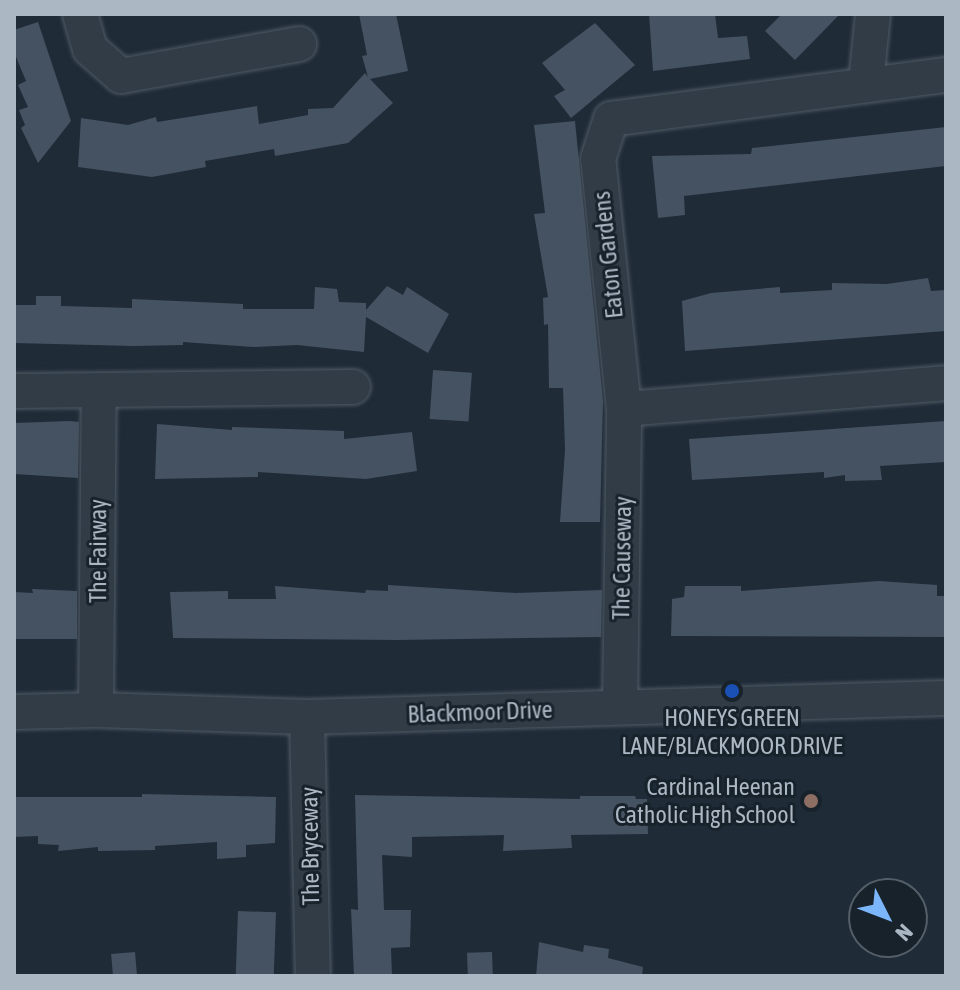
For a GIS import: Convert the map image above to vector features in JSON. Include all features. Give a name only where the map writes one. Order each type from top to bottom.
[{"type":"street","points":[[80,14],[90,49],[121,76],[299,44]]},
{"type":"street","points":[[866,83],[873,14]]},
{"type":"street","name":"Eaton Gardens","points":[[624,409],[598,159],[611,119],[866,83],[946,75]]},
{"type":"street","points":[[624,409],[946,383]]},
{"type":"street","points":[[14,391],[353,387]]},
{"type":"street","name":"The Fairway","points":[[96,710],[99,391]]},
{"type":"street","name":"The Causeway","points":[[620,707],[624,409]]},
{"type":"street","name":"Blackmoor Drive","points":[[14,712],[96,710],[307,717],[946,698]]},
{"type":"street","name":"The Bryceway","points":[[307,717],[313,976]]},
{"type":"building","points":[[359,14],[396,14],[408,71],[370,79],[393,103],[348,143],[275,156],[274,149],[205,161],[206,167],[152,177],[78,167],[81,118],[128,125],[156,117],[157,122],[257,106],[259,124],[308,115],[308,109],[333,108],[365,73],[368,77],[362,56],[367,55]]},
{"type":"building","points":[[649,14],[715,14],[718,38],[747,36],[750,59],[653,71]]},
{"type":"building","points":[[782,14],[840,14],[795,60],[765,31]]},
{"type":"building","points":[[38,22],[71,121],[38,163],[21,128],[25,125],[19,110],[28,107],[18,85],[26,81],[14,52],[14,30]]},
{"type":"building","points":[[595,23],[635,65],[571,118],[554,96],[565,90],[542,63]]},
{"type":"building","points":[[575,121],[603,401],[600,522],[560,522],[565,450],[563,388],[549,388],[548,324],[544,325],[543,298],[548,297],[534,214],[545,213],[534,125]]},
{"type":"building","points":[[946,127],[946,166],[684,196],[685,215],[658,218],[652,156],[751,154],[752,148]]},
{"type":"building","points":[[928,278],[931,291],[946,290],[946,331],[685,351],[682,301],[711,293],[780,287],[780,293],[832,290],[832,283],[887,284]]},
{"type":"building","points":[[387,286],[403,295],[407,287],[449,314],[428,353],[366,317],[364,352],[297,345],[253,347],[183,342],[183,345],[133,346],[14,343],[14,305],[36,305],[36,296],[61,296],[61,306],[132,308],[132,299],[243,304],[243,309],[314,309],[315,287],[337,289],[339,302],[366,303],[366,310]]},
{"type":"building","points":[[433,370],[472,373],[468,422],[430,419]]},
{"type":"building","points":[[946,421],[946,462],[880,466],[882,480],[845,481],[845,475],[824,478],[824,472],[692,480],[689,439]]},
{"type":"building","points":[[79,422],[78,478],[14,474],[14,423]]},
{"type":"building","points":[[157,424],[232,430],[232,427],[344,431],[344,439],[412,432],[417,471],[366,479],[258,472],[258,477],[155,479]]},
{"type":"building","points":[[879,581],[937,585],[937,596],[946,596],[946,637],[671,636],[672,599],[684,597],[685,586],[741,586],[741,591]]},
{"type":"building","points":[[388,585],[516,593],[602,590],[601,637],[397,640],[173,638],[170,592],[228,591],[228,599],[276,599],[275,586],[365,593],[366,590],[388,591]]},
{"type":"building","points":[[32,589],[77,591],[77,639],[14,639],[14,592],[33,593]]},
{"type":"building","points":[[142,794],[276,797],[275,843],[246,845],[246,857],[217,859],[217,842],[155,846],[155,850],[98,851],[98,847],[58,851],[59,845],[38,844],[38,836],[14,837],[14,797],[142,797]]},
{"type":"building","points":[[355,795],[580,799],[580,796],[635,796],[636,799],[647,799],[648,834],[571,835],[572,848],[503,851],[504,835],[412,837],[412,857],[382,855],[384,910],[411,910],[410,947],[391,948],[392,976],[354,976],[351,909],[358,910]]},
{"type":"building","points":[[238,911],[276,912],[274,976],[236,976]]},
{"type":"building","points":[[539,942],[583,952],[584,945],[609,949],[608,958],[643,967],[642,976],[536,976]]},
{"type":"building","points":[[135,952],[137,976],[113,976],[111,954]]},
{"type":"building","points":[[492,952],[493,976],[468,976],[467,953]]},
{"type":"place","name":"HONEYS GREEN LANE/BLACKMOOR DRIVE","points":[[732,691]]},
{"type":"place","name":"Cardinal Heenan Catholic High School","points":[[811,801]]}]
